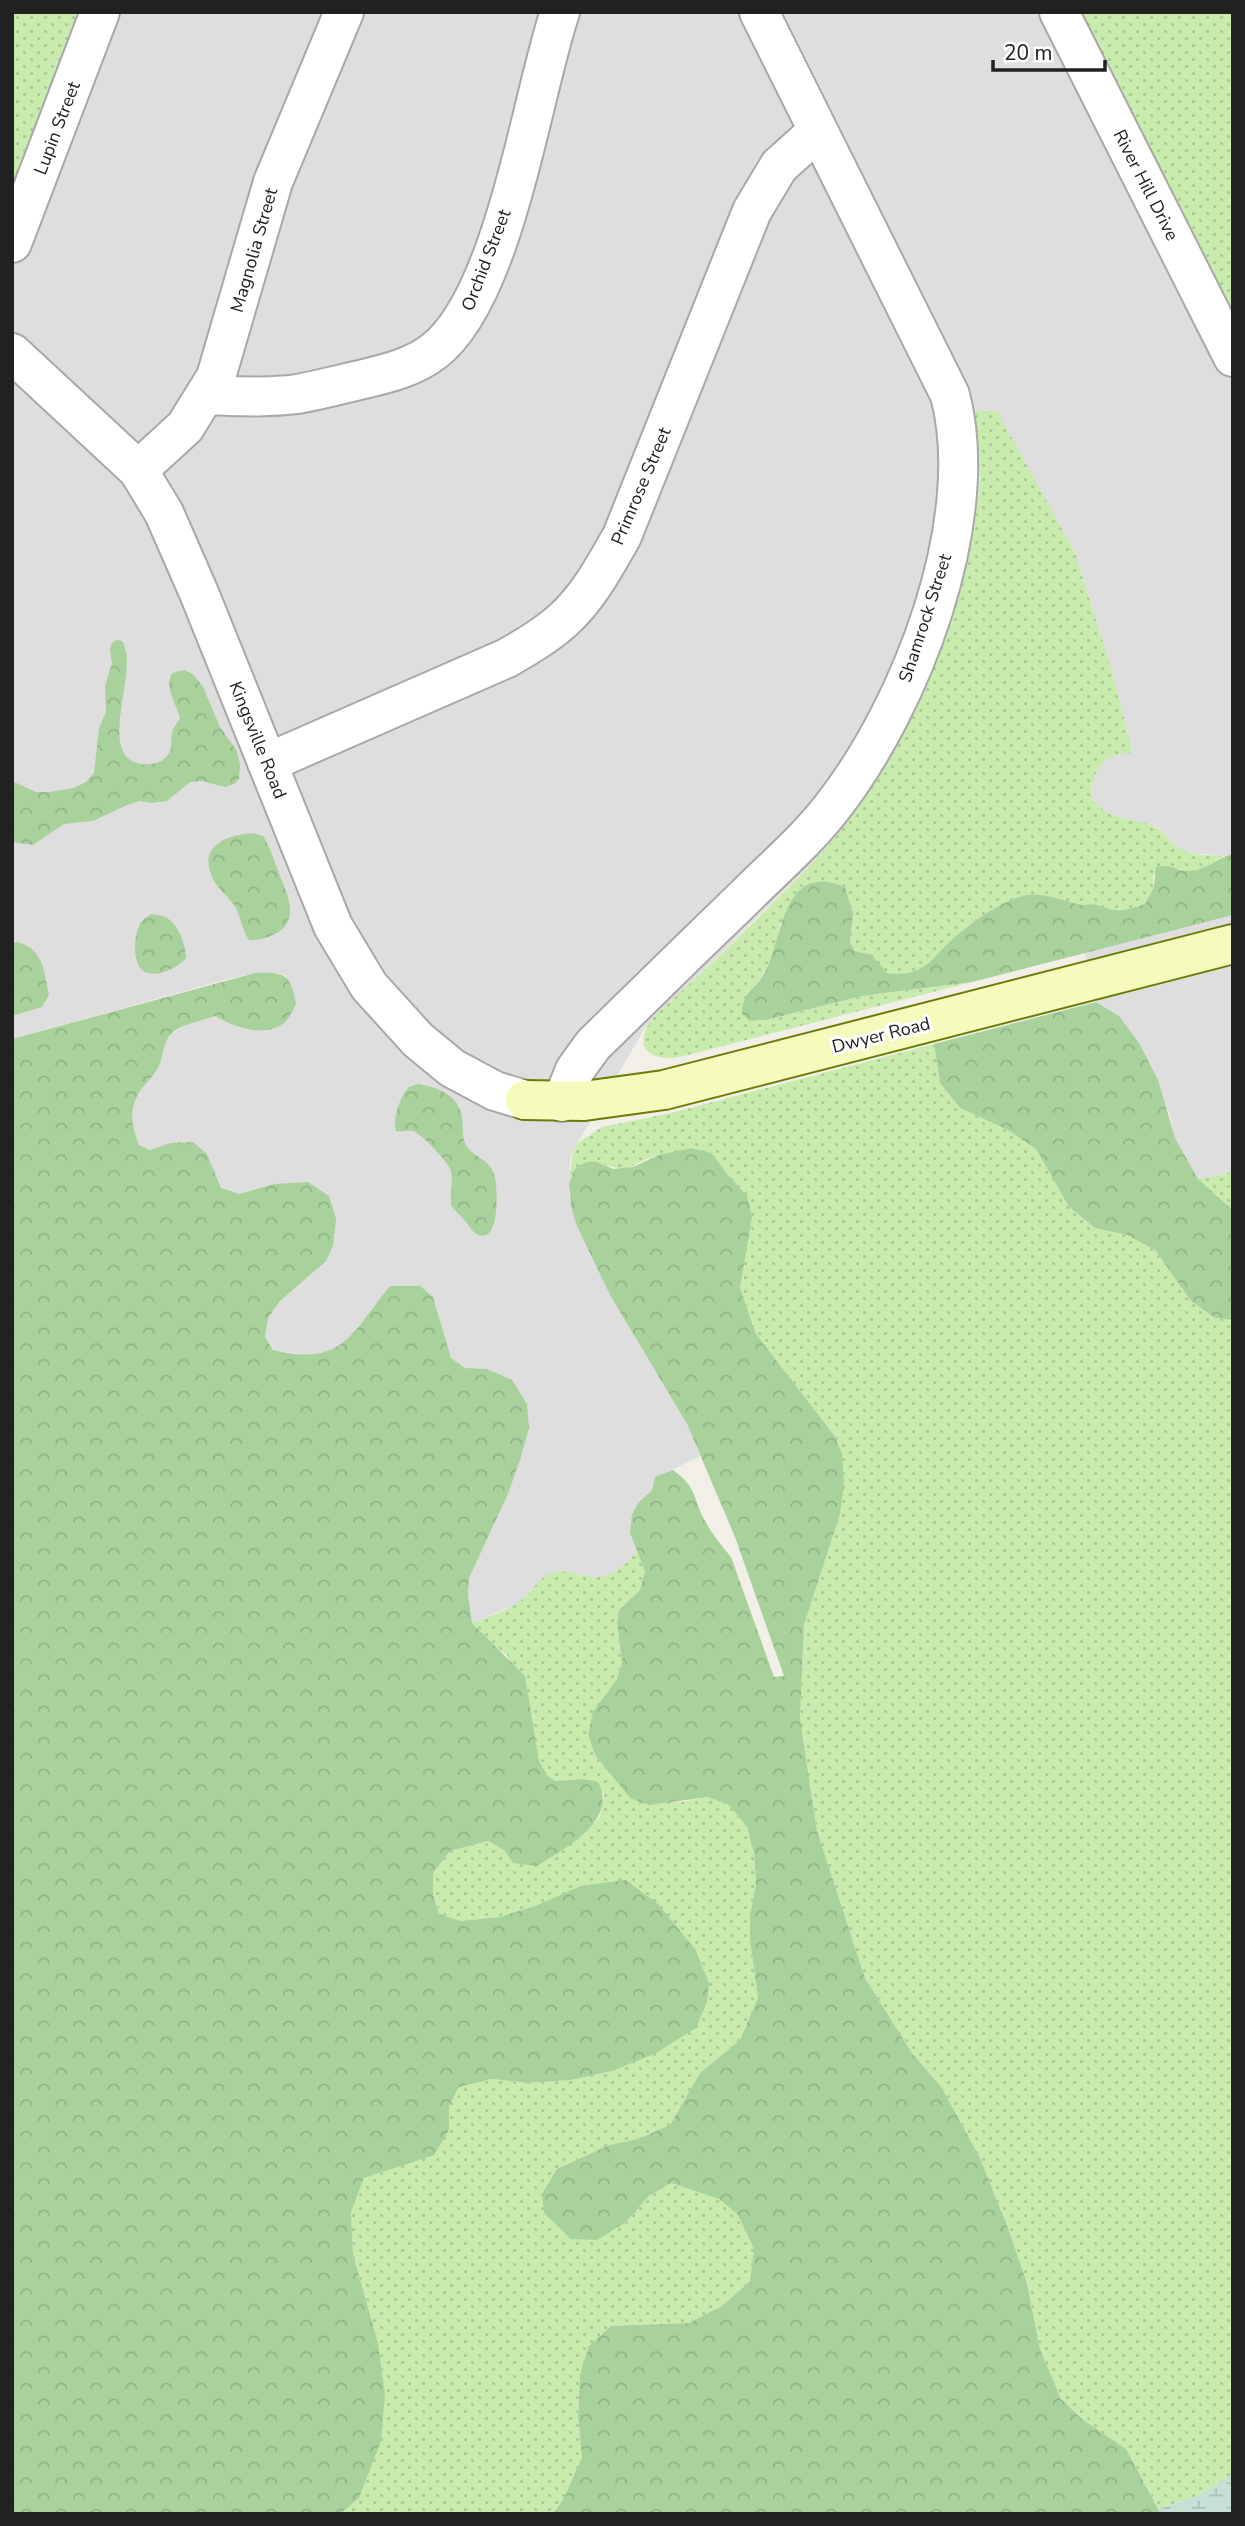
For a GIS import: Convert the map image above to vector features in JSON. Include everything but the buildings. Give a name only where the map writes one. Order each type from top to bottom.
[{"type":"street","name":"Lupin Street","points":[[12,243],[100,12]]},
{"type":"street","name":"Magnolia Street","points":[[138,470],[185,427],[206,395],[225,350],[273,181],[344,12]]},
{"type":"street","name":"Orchid Street","points":[[206,395],[259,397],[295,394],[368,378],[415,364],[452,335],[475,294],[497,240],[560,12]]},
{"type":"street","name":"Shamrock Street","points":[[543,1101],[575,1070],[593,1045],[796,847],[833,807],[864,761],[908,675],[941,582],[953,524],[958,469],[956,420],[950,395],[759,12]]},
{"type":"street","name":"River Hill Drive","points":[[1059,12],[1233,357]]},
{"type":"street","name":"Primrose Street","points":[[267,763],[507,658],[563,620],[579,602],[595,581],[626,527],[752,211],[779,166],[818,131]]},
{"type":"street","name":"Kingsville Road","points":[[12,353],[138,470],[169,524],[333,926],[369,986],[418,1040],[452,1068],[495,1091],[543,1101]]},
{"type":"street","name":"Dwyer Road","points":[[543,1101],[630,1096],[676,1087],[1233,944]]},
{"type":"shaded area","points":[[12,12],[1233,12],[1233,854],[1223,856],[1188,853],[1177,847],[1160,828],[1120,819],[1101,810],[1092,799],[1093,774],[1101,763],[1116,753],[1130,753],[1132,749],[1112,671],[1075,553],[997,412],[973,412],[980,465],[978,501],[967,566],[950,627],[921,696],[889,757],[865,797],[819,856],[645,1028],[570,1160],[569,1195],[576,1224],[639,1344],[687,1424],[700,1456],[655,1478],[652,1489],[638,1503],[630,1533],[638,1551],[620,1569],[605,1576],[592,1578],[575,1573],[539,1582],[519,1603],[472,1623],[468,1595],[469,1578],[508,1494],[529,1428],[488,1370],[465,1368],[451,1358],[433,1297],[390,1286],[350,1337],[329,1353],[311,1356],[273,1350],[265,1337],[268,1318],[280,1301],[302,1281],[274,1184],[239,1194],[221,1188],[207,1154],[170,1143],[150,1150],[139,1145],[132,1127],[132,1105],[141,1089],[156,1073],[168,1036],[188,1024],[215,1016],[248,1029],[286,976],[278,973],[255,973],[224,980],[12,1039]]},
{"type":"shaded area","points":[[1233,915],[1233,1172],[1198,1179],[1175,1138],[1169,1113],[1119,1016],[1096,1002],[1084,953]]},
{"type":"green space","points":[[12,12],[85,12],[12,207]]},
{"type":"green space","points":[[1078,12],[1233,12],[1233,314]]},
{"type":"green space","points":[[997,411],[1075,553],[1112,671],[1132,749],[1130,753],[1112,756],[1100,766],[1093,780],[1092,799],[1114,816],[1158,828],[1180,849],[1223,856],[1200,870],[1188,872],[1179,869],[1153,876],[1154,887],[1145,904],[1126,909],[1114,910],[1093,904],[1079,905],[1041,895],[1019,897],[977,919],[927,965],[900,974],[887,973],[872,955],[855,951],[850,943],[853,913],[845,887],[780,924],[771,958],[753,987],[770,1019],[862,996],[972,982],[688,1055],[668,1058],[656,1056],[644,1047],[643,1040],[651,1021],[825,849],[860,804],[900,736],[946,635],[969,556],[980,473],[973,412]]},
{"type":"green space","points":[[116,640],[122,641],[126,654],[119,729],[121,745],[127,758],[141,764],[151,764],[161,761],[168,754],[172,732],[180,718],[170,690],[170,679],[172,673],[185,670],[194,675],[203,687],[220,727],[237,751],[239,779],[225,787],[202,781],[190,782],[167,801],[140,801],[93,821],[64,824],[33,845],[12,842],[12,781],[36,792],[49,792],[74,788],[86,782],[94,773],[99,728],[106,712],[105,686],[112,663],[110,650],[111,644]]},
{"type":"green space","points":[[253,833],[263,836],[268,844],[290,905],[288,921],[283,928],[259,940],[249,940],[246,936],[234,905],[213,879],[209,868],[209,858],[217,844],[233,836]]},
{"type":"green space","points":[[1233,854],[1233,915],[972,982],[862,996],[770,1019],[750,1021],[742,1014],[744,1001],[765,972],[788,906],[797,893],[809,884],[824,882],[845,887],[853,913],[850,943],[855,951],[872,955],[887,973],[900,974],[926,965],[977,919],[1019,897],[1041,895],[1079,905],[1093,904],[1114,910],[1126,909],[1145,904],[1154,887],[1156,867],[1195,870]]},
{"type":"green space","points":[[151,914],[164,916],[171,921],[181,936],[186,953],[186,958],[177,966],[152,974],[141,969],[135,952],[139,925]]},
{"type":"green space","points":[[18,942],[38,956],[49,995],[42,1007],[12,1016],[12,943]]},
{"type":"green space","points":[[255,973],[280,974],[289,981],[296,1004],[289,1017],[276,1027],[259,1030],[240,1027],[215,1016],[189,1024],[170,1034],[161,1062],[134,1102],[133,1123],[139,1145],[150,1150],[170,1143],[193,1142],[207,1154],[221,1188],[239,1194],[274,1184],[308,1182],[329,1196],[336,1219],[333,1246],[326,1261],[280,1301],[268,1318],[265,1337],[273,1350],[316,1354],[331,1350],[354,1332],[390,1286],[420,1286],[433,1297],[451,1358],[465,1368],[487,1369],[512,1380],[527,1404],[529,1428],[520,1460],[508,1494],[469,1578],[468,1595],[472,1623],[525,1676],[539,1761],[547,1775],[555,1781],[583,1779],[598,1782],[603,1796],[601,1809],[586,1832],[537,1866],[513,1863],[504,1850],[488,1841],[450,1851],[433,1873],[433,1895],[439,1914],[461,1921],[499,1917],[535,1906],[581,1886],[626,1880],[658,1904],[695,1949],[709,1983],[707,2002],[696,2028],[656,2053],[612,2071],[571,2080],[528,2083],[492,2079],[459,2087],[449,2106],[449,2130],[434,2155],[364,2178],[351,2212],[353,2254],[378,2343],[385,2394],[381,2441],[359,2498],[340,2514],[12,2514],[12,1039]]},
{"type":"green space","points":[[1096,1002],[1119,1016],[1139,1043],[1158,1080],[1175,1138],[1198,1179],[1233,1210],[1233,1320],[1215,1318],[1191,1301],[1155,1250],[1127,1235],[1095,1228],[1069,1207],[1036,1149],[1008,1130],[960,1108],[940,1083],[934,1044]]},
{"type":"green space","points":[[934,1044],[940,1083],[960,1108],[1008,1130],[1036,1149],[1069,1207],[1095,1228],[1127,1235],[1155,1250],[1191,1301],[1215,1318],[1233,1320],[1233,2474],[1199,2495],[1159,2509],[1126,2449],[1082,2419],[1061,2399],[1040,2349],[1027,2283],[980,2158],[942,2088],[912,2053],[865,1978],[817,1831],[800,1719],[804,1625],[840,1514],[834,1435],[756,1334],[740,1289],[745,1255],[727,1174],[712,1153],[667,1154],[651,1157],[626,1168],[597,1162],[571,1176],[569,1184],[573,1151],[579,1142],[602,1127],[671,1113]]},
{"type":"green space","points":[[418,1084],[446,1093],[457,1103],[462,1117],[465,1143],[471,1152],[492,1169],[496,1190],[496,1214],[490,1232],[483,1236],[475,1233],[451,1205],[451,1171],[440,1156],[417,1133],[396,1131],[396,1116],[402,1097],[408,1088]]},
{"type":"green space","points":[[691,1148],[712,1153],[747,1196],[752,1217],[740,1288],[756,1334],[834,1435],[842,1454],[844,1484],[840,1514],[804,1625],[800,1719],[817,1831],[865,1978],[912,2053],[942,2088],[980,2158],[1027,2283],[1040,2349],[1061,2399],[1082,2419],[1126,2449],[1161,2514],[553,2514],[564,2498],[582,2457],[578,2417],[580,2374],[589,2346],[611,2326],[689,2323],[722,2306],[750,2281],[754,2249],[738,2215],[719,2199],[671,2183],[649,2196],[626,2222],[597,2240],[571,2239],[544,2213],[542,2194],[557,2169],[609,2145],[638,2139],[670,2125],[700,2073],[740,2040],[758,1998],[750,1940],[750,1915],[756,1884],[754,1853],[747,1827],[729,1805],[708,1797],[649,1805],[630,1798],[595,1755],[588,1735],[593,1712],[617,1679],[622,1662],[617,1621],[619,1610],[640,1590],[645,1571],[630,1533],[632,1515],[638,1503],[652,1490],[655,1477],[673,1470],[691,1488],[708,1526],[731,1557],[774,1677],[784,1676],[735,1537],[687,1424],[610,1295],[576,1224],[571,1206],[569,1184],[574,1170],[580,1165],[597,1162],[613,1169],[633,1167],[659,1155]]},
{"type":"green space","points":[[1233,1172],[1233,1210],[1198,1179]]},
{"type":"green space","points":[[638,1551],[645,1571],[640,1590],[619,1610],[617,1620],[622,1662],[617,1679],[588,1735],[595,1755],[630,1798],[681,1802],[708,1797],[729,1805],[747,1827],[754,1853],[756,1884],[750,1915],[750,1940],[758,1998],[740,2040],[700,2073],[670,2125],[638,2139],[609,2145],[557,2169],[626,2222],[649,2196],[671,2183],[719,2199],[738,2215],[754,2249],[750,2281],[722,2306],[689,2323],[611,2326],[580,2374],[578,2417],[582,2457],[564,2498],[553,2514],[340,2514],[359,2498],[378,2343],[353,2254],[351,2212],[364,2178],[391,2169],[449,2130],[449,2106],[459,2087],[492,2079],[528,2083],[571,2080],[612,2071],[535,1906],[499,1917],[461,1921],[439,1914],[433,1895],[433,1873],[450,1851],[488,1841],[504,1850],[513,1863],[558,1852],[600,1817],[604,1794],[583,1779],[555,1781],[547,1775],[539,1761],[530,1713],[507,1655],[472,1623],[517,1603],[551,1573],[602,1577],[616,1571]]},
{"type":"green space","points":[[1233,2474],[1233,2514],[1161,2514],[1159,2509],[1199,2495]]}]
